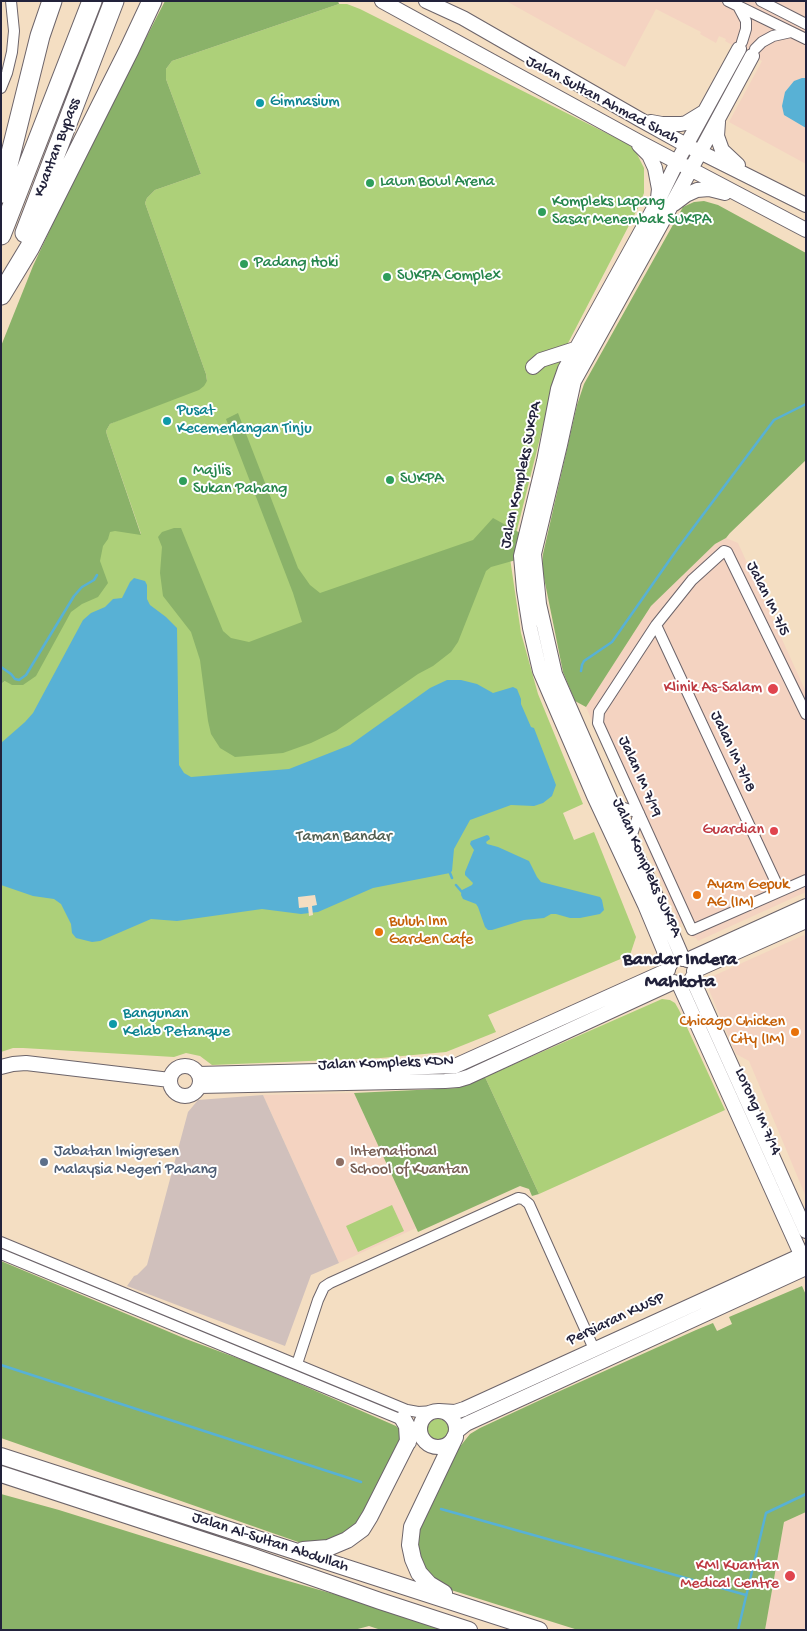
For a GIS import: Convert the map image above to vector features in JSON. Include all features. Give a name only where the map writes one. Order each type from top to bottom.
[{"type":"highway","points":[[1,193],[40,36],[52,1]]},
{"type":"highway","name":"Kuantan Bypass","points":[[1,235],[92,1]]},
{"type":"highway","name":"Kuantan Bypass","points":[[1,294],[114,1]]},
{"type":"highway","points":[[1,294],[30,247],[152,3]]},
{"type":"main road","points":[[402,1419],[407,1426],[408,1442]]},
{"type":"main road","points":[[286,1548],[312,1550],[328,1548],[347,1540],[362,1529],[413,1432],[419,1429]]},
{"type":"main road","points":[[456,1434],[412,1527],[410,1546],[412,1559],[419,1573],[429,1584],[461,1604]]},
{"type":"main road","name":"Jalan Al-Sultan Abdullah","points":[[1,1456],[539,1630]]},
{"type":"main road","name":"Jalan Al-Sultan Abdullah","points":[[1,1474],[468,1630]]},
{"type":"street","points":[[1,88],[8,73],[12,52],[14,31],[11,1]]},
{"type":"street","name":"Jalan Sultan Ahmad Shah","points":[[382,1],[626,135],[806,230]]},
{"type":"street","name":"Jalan Sultan Ahmad Shah","points":[[426,1],[463,18],[686,145],[806,204]]},
{"type":"street","points":[[728,1],[806,39]]},
{"type":"street","points":[[761,1],[806,24]]},
{"type":"street","points":[[738,6],[746,21],[746,30],[741,45]]},
{"type":"street","points":[[754,52],[762,42],[773,36],[792,32]]},
{"type":"street","name":"Jalan Kompleks SUKPA","points":[[681,971],[645,905],[594,796],[540,671],[530,628],[521,563],[522,549],[544,461],[559,385],[565,369],[652,213],[686,145],[741,45]]},
{"type":"street","name":"Jalan Kompleks SUKPA","points":[[681,971],[630,841],[553,670],[539,604],[534,554],[574,381],[754,52]]},
{"type":"street","points":[[638,119],[662,124],[681,124],[706,111]]},
{"type":"street","points":[[718,119],[716,132],[722,150],[754,178]]},
{"type":"street","points":[[626,135],[645,151],[655,168],[659,193],[652,213]]},
{"type":"street","points":[[671,206],[691,192],[703,189],[714,190],[747,200]]},
{"type":"street","points":[[533,367],[541,360],[575,349]]},
{"type":"street","name":"Jalan IM 7/19","points":[[727,552],[724,551],[692,580],[656,626],[599,712],[598,724],[692,930],[806,880]]},
{"type":"street","name":"Jalan IM 7/5","points":[[727,552],[806,714]]},
{"type":"street","name":"Jalan IM 7/18","points":[[656,626],[780,891]]},
{"type":"street","points":[[612,804],[638,813],[630,841]]},
{"type":"street","name":"Jalan Kompleks KDN","points":[[681,971],[806,906]]},
{"type":"street","name":"Jalan Kompleks KDN","points":[[198,1080],[328,1071],[457,1073],[681,971],[806,921]]},
{"type":"street","name":"Lorong IM 7/14","points":[[681,971],[806,1231]]},
{"type":"street","name":"Lorong IM 7/14","points":[[681,971],[805,1260]]},
{"type":"street","points":[[1,1068],[13,1064],[26,1063],[170,1080]]},
{"type":"street","points":[[183,1066],[192,1068],[198,1080],[194,1093],[186,1096],[174,1092],[170,1080],[172,1072],[183,1066]]},
{"type":"street","points":[[297,1364],[324,1287],[348,1274],[518,1198],[523,1199],[529,1204],[604,1349]]},
{"type":"street","points":[[1,1242],[110,1287],[282,1363],[402,1419],[419,1429],[425,1416],[437,1411]]},
{"type":"street","points":[[1,1254],[106,1298],[282,1363],[297,1364],[407,1410],[418,1412],[437,1411],[448,1414],[454,1419],[456,1434]]},
{"type":"street","name":"Persiaran KWSP","points":[[437,1411],[455,1412],[464,1409],[805,1260]]},
{"type":"street","points":[[106,1298],[110,1287]]},
{"type":"street","name":"Persiaran KWSP","points":[[419,1429],[422,1439],[426,1443],[437,1448],[448,1445],[466,1424],[604,1349]]},
{"type":"shaded area","points":[[506,1],[806,1],[806,164],[729,122],[762,61],[725,41],[726,39],[719,36],[716,43],[700,34],[701,32],[656,9],[625,67]]},
{"type":"shaded area","points":[[726,538],[738,543],[806,692],[806,892],[698,941],[696,938],[691,937],[685,922],[680,924],[586,707],[651,606],[715,544]]},
{"type":"shaded area","points":[[804,935],[806,939],[806,1197],[749,1061],[736,1054],[707,982],[711,977]]},
{"type":"shaded area","name":"International School of Kuantan","points":[[354,1093],[416,1228],[339,1263],[263,1095]]},
{"type":"shaded area","points":[[263,1095],[339,1263],[311,1275],[285,1346],[127,1286],[134,1276],[147,1265],[188,1112],[198,1100]]},
{"type":"shaded area","name":"KMI Kuantan Medical Centre","points":[[806,1512],[806,1630],[765,1630],[784,1522]]},
{"type":"green space","points":[[165,1],[338,1],[339,4],[172,61],[166,69],[166,79],[201,174],[155,190],[145,203],[207,381],[199,390],[110,424],[106,431],[107,435],[141,535],[110,532],[103,546],[100,561],[108,583],[98,597],[82,604],[71,612],[36,676],[23,685],[12,685],[5,681],[1,684],[1,346],[33,266],[78,170]]},
{"type":"green space","name":"Taman Bandar","points":[[339,4],[347,4],[360,9],[628,144],[635,150],[644,168],[644,193],[639,206],[566,347],[557,370],[510,558],[521,633],[538,694],[583,804],[563,813],[574,840],[594,832],[636,937],[630,955],[488,1015],[496,1032],[446,1052],[381,1058],[212,1065],[200,1056],[186,1053],[174,1057],[23,1048],[13,1048],[1,1052],[1,684],[5,681],[106,521],[141,534],[107,435],[106,431],[110,424],[207,381],[145,203],[155,190],[201,174],[166,79],[166,69],[172,61]]},
{"type":"green space","points":[[704,201],[718,205],[806,253],[806,460],[726,538],[715,544],[651,606],[586,707],[575,701],[563,672],[542,568],[543,554],[577,405],[584,384],[683,207],[694,202]]},
{"type":"green space","points":[[238,413],[298,568],[310,585],[320,593],[473,540],[493,518],[522,534],[516,560],[491,567],[486,571],[458,642],[451,652],[433,666],[418,674],[336,731],[311,743],[283,753],[235,757],[220,748],[211,734],[200,660],[191,632],[163,596],[160,573],[162,547],[158,537],[162,532],[181,528],[223,631],[231,638],[249,642],[302,622],[293,593],[226,419]]},
{"type":"green space","points":[[662,999],[675,1003],[679,1010],[725,1110],[539,1194],[485,1077]]},
{"type":"green space","points":[[485,1077],[539,1194],[532,1196],[529,1189],[520,1186],[418,1232],[354,1093],[458,1088]]},
{"type":"green space","points":[[392,1205],[404,1231],[358,1252],[346,1226]]},
{"type":"green space","points":[[1,1261],[186,1339],[256,1365],[396,1426],[399,1429],[401,1442],[355,1526],[327,1542],[301,1543],[1,1438]]},
{"type":"green space","points":[[802,1286],[806,1295],[806,1512],[784,1522],[765,1630],[578,1630],[451,1590],[435,1582],[423,1567],[416,1550],[415,1530],[454,1454],[470,1434],[551,1395],[696,1330],[713,1323],[717,1331],[732,1324],[729,1317]]},
{"type":"green space","points":[[438,1419],[446,1422],[449,1430],[446,1438],[438,1441],[430,1438],[427,1430],[430,1422]]},
{"type":"green space","points":[[1,1494],[59,1510],[267,1575],[390,1610],[444,1630],[381,1630],[369,1626],[354,1630],[1,1630]]},
{"type":"water","points":[[806,78],[806,128],[784,115],[782,106],[785,92],[794,81]]},
{"type":"water","points":[[134,578],[145,581],[147,585],[147,599],[150,605],[177,628],[179,765],[184,773],[191,777],[289,769],[350,745],[430,688],[447,680],[461,680],[477,684],[493,693],[513,687],[517,689],[521,704],[531,727],[534,728],[556,785],[552,796],[543,803],[534,806],[511,805],[470,820],[454,849],[452,871],[450,873],[373,888],[318,912],[301,914],[262,909],[177,921],[151,919],[100,941],[92,942],[76,938],[72,933],[71,924],[61,904],[54,899],[33,896],[1,885],[1,743],[33,713],[83,620],[91,613],[105,607],[113,599],[122,598]]},
{"type":"water","points":[[487,835],[490,839],[486,842],[487,844],[529,861],[541,882],[600,897],[604,910],[600,914],[580,918],[551,914],[544,918],[524,920],[488,930],[476,904],[463,899],[461,895],[462,890],[473,883],[465,875],[474,850],[470,844],[471,841]]},
{"type":"pier","points":[[315,895],[317,905],[312,906],[313,915],[309,916],[308,907],[299,908],[298,897]]},
{"type":"waterway","points":[[581,671],[584,661],[612,642],[678,548],[774,420],[806,404]]},
{"type":"waterway","points":[[1,667],[15,679],[19,680],[26,675],[74,596],[82,587],[94,580],[97,575]]},
{"type":"waterway","points":[[450,873],[452,878]]},
{"type":"waterway","points":[[456,885],[462,892]]},
{"type":"waterway","points":[[1,1365],[361,1482]]},
{"type":"waterway","points":[[738,1630],[766,1513],[806,1494]]},
{"type":"waterway","points":[[441,1509],[746,1595]]},
{"type":"place","name":"Gimnasium","points":[[260,103]]},
{"type":"place","name":"Lawn Bowl Arena","points":[[370,183]]},
{"type":"place","name":"Kompleks Lapang Sasar Menembak SUKPA","points":[[542,212]]},
{"type":"place","name":"Padang Hoki","points":[[244,264]]},
{"type":"place","name":"SUKPA Complex","points":[[387,277]]},
{"type":"place","name":"Pusat Kecemerlangan Tinju","points":[[167,421]]},
{"type":"place","name":"SUKPA","points":[[390,480]]},
{"type":"place","name":"Majlis Sukan Pahang","points":[[183,481]]},
{"type":"place","name":"Klinik As-Salam","points":[[773,689]]},
{"type":"place","name":"Guardian","points":[[774,831]]},
{"type":"place","name":"Ayam Gepuk AG (IM)","points":[[697,895]]},
{"type":"place","name":"Buluh Inn Garden Cafe","points":[[379,932]]},
{"type":"place","name":"Bangunan Kelab Petanque","points":[[113,1024]]},
{"type":"place","name":"Chicago Chicken City (IM)","points":[[795,1032]]},
{"type":"place","name":"Jabatan Imigresen Malaysia Negeri Pahang","points":[[44,1162]]},
{"type":"place","name":"International School of Kuantan","points":[[340,1162]]},
{"type":"place","name":"KMI Kuantan Medical Centre","points":[[790,1576]]},
{"type":"district","name":"Bandar Indera Mahkota","points":[[680,972]]}]
